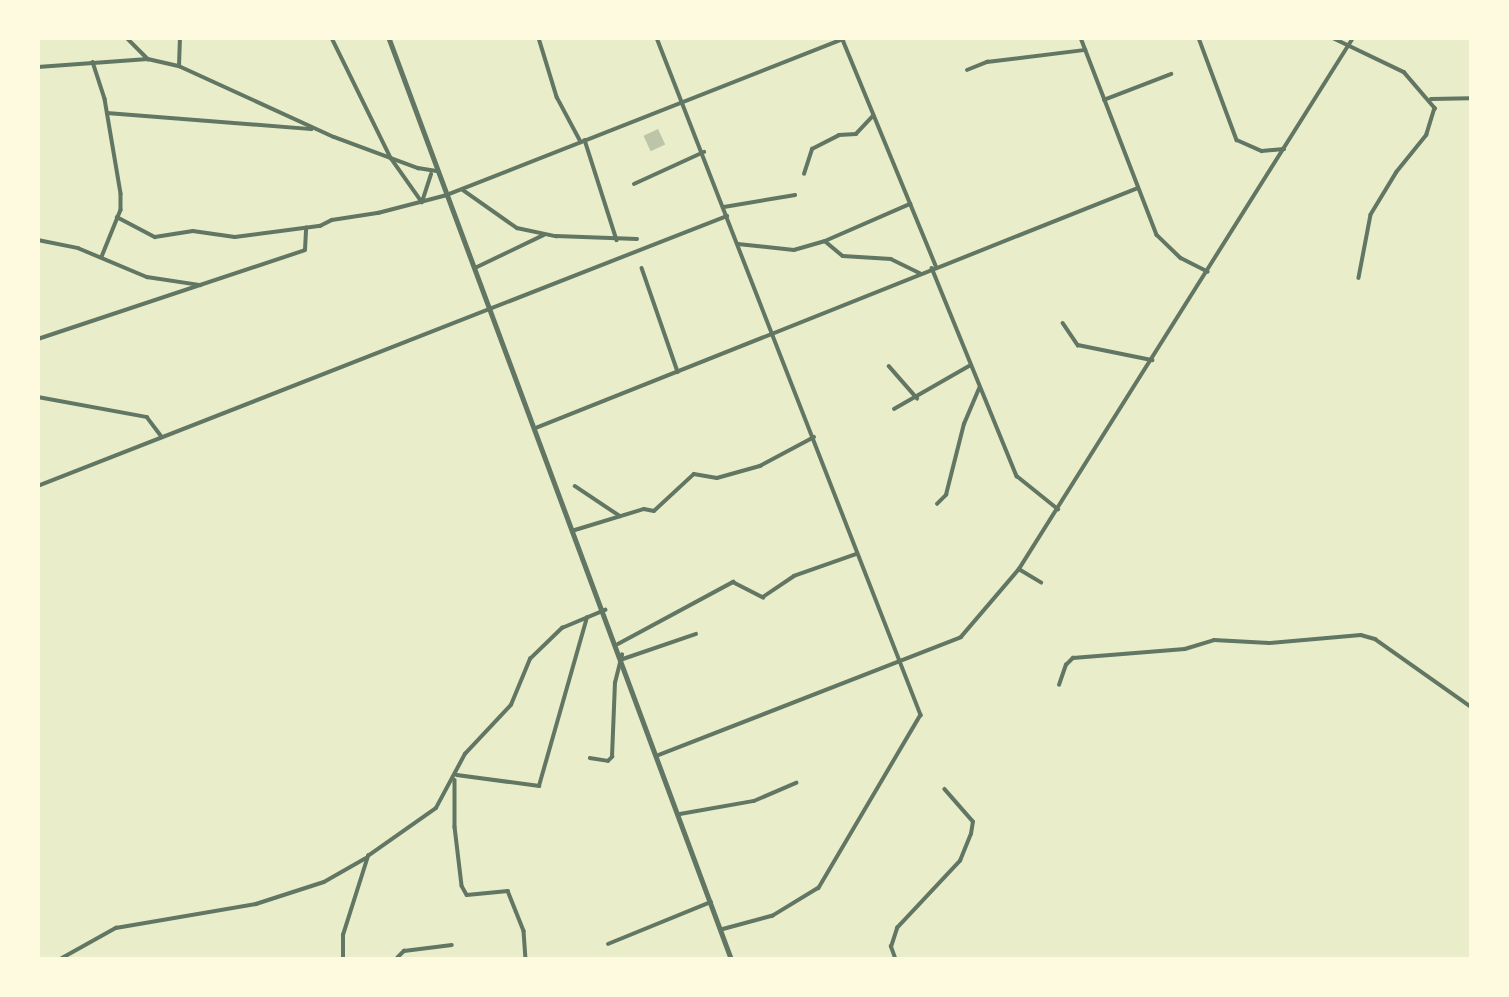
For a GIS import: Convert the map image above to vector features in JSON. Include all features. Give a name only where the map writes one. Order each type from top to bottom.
[{"type":"street","points":[[127,38],[148,59]]},
{"type":"street","points":[[179,66],[180,38]]},
{"type":"street","points":[[332,38],[391,158],[422,202]]},
{"type":"street","points":[[389,38],[659,755],[731,958]]},
{"type":"street","points":[[539,38],[557,97],[583,141],[617,240]]},
{"type":"street","points":[[657,38],[684,100],[772,334],[814,437],[856,554],[921,715],[918,727],[828,879],[808,898],[773,916],[721,930]]},
{"type":"street","points":[[1081,38],[1157,235],[1181,258],[1208,272]]},
{"type":"street","points":[[1199,38],[1237,139],[1262,151],[1284,149]]},
{"type":"street","points":[[1333,38],[1404,72],[1431,99],[1435,108],[1427,135],[1397,172],[1371,215],[1359,278]]},
{"type":"street","points":[[659,755],[961,637],[1019,569],[1353,38]]},
{"type":"street","points":[[117,217],[155,237],[193,232],[250,236],[306,228],[422,202],[447,195],[844,39],[910,204],[970,366],[1017,476],[1058,509]]},
{"type":"street","points":[[967,69],[987,62],[1085,50]]},
{"type":"street","points":[[38,67],[148,59],[179,66],[316,130],[432,173],[438,172]]},
{"type":"street","points":[[93,62],[107,113],[121,194],[117,217],[102,257]]},
{"type":"street","points":[[1104,100],[1171,74]]},
{"type":"street","points":[[1431,99],[1471,98]]},
{"type":"street","points":[[107,113],[316,130]]},
{"type":"street","points":[[804,174],[812,149],[839,135],[856,134],[873,116]]},
{"type":"street","points":[[634,184],[704,152]]},
{"type":"street","points":[[422,202],[432,173]]},
{"type":"street","points":[[536,428],[934,267],[1138,188]]},
{"type":"street","points":[[461,189],[517,228],[546,234],[637,239]]},
{"type":"street","points":[[724,207],[795,195]]},
{"type":"street","points":[[738,244],[794,250],[825,241],[910,204]]},
{"type":"street","points":[[38,486],[727,216]]},
{"type":"street","points":[[38,339],[305,250],[306,228]]},
{"type":"street","points":[[475,268],[546,234]]},
{"type":"street","points":[[38,240],[102,257],[148,277],[206,285]]},
{"type":"street","points":[[825,241],[843,256],[891,259],[920,273]]},
{"type":"street","points":[[642,268],[678,372]]},
{"type":"street","points":[[1063,323],[1078,345],[1152,360]]},
{"type":"street","points":[[889,366],[917,398]]},
{"type":"street","points":[[894,410],[970,366]]},
{"type":"street","points":[[937,504],[947,495],[964,424],[979,388]]},
{"type":"street","points":[[38,397],[147,417],[162,437]]},
{"type":"street","points":[[575,530],[662,507],[694,474],[717,478],[760,466],[814,437]]},
{"type":"street","points":[[575,486],[620,516]]},
{"type":"street","points":[[618,645],[733,582],[762,597],[806,571],[856,554]]},
{"type":"street","points":[[1019,569],[1041,582]]},
{"type":"street","points":[[62,958],[116,928],[256,904],[324,882],[368,856],[430,814],[456,777],[466,754],[510,705],[530,659],[556,632],[605,610]]},
{"type":"street","points":[[456,777],[539,786],[587,618]]},
{"type":"street","points":[[622,657],[696,634]]},
{"type":"street","points":[[1059,685],[1066,665],[1073,658],[1185,649],[1214,640],[1269,643],[1361,635],[1374,639],[1471,706]]},
{"type":"street","points":[[590,758],[608,761],[612,757],[615,683],[622,657]]},
{"type":"street","points":[[456,777],[454,827],[462,886],[467,895],[508,891],[524,931],[526,958]]},
{"type":"street","points":[[680,814],[754,801],[796,783]]},
{"type":"street","points":[[895,958],[891,947],[897,928],[960,861],[971,834],[973,822],[946,790]]},
{"type":"street","points":[[343,958],[343,935],[368,856]]},
{"type":"street","points":[[608,943],[711,902]]},
{"type":"street","points":[[397,958],[404,951],[452,945]]},
{"type":"building","points":[[658,129],[665,144],[651,151],[643,136]]}]
